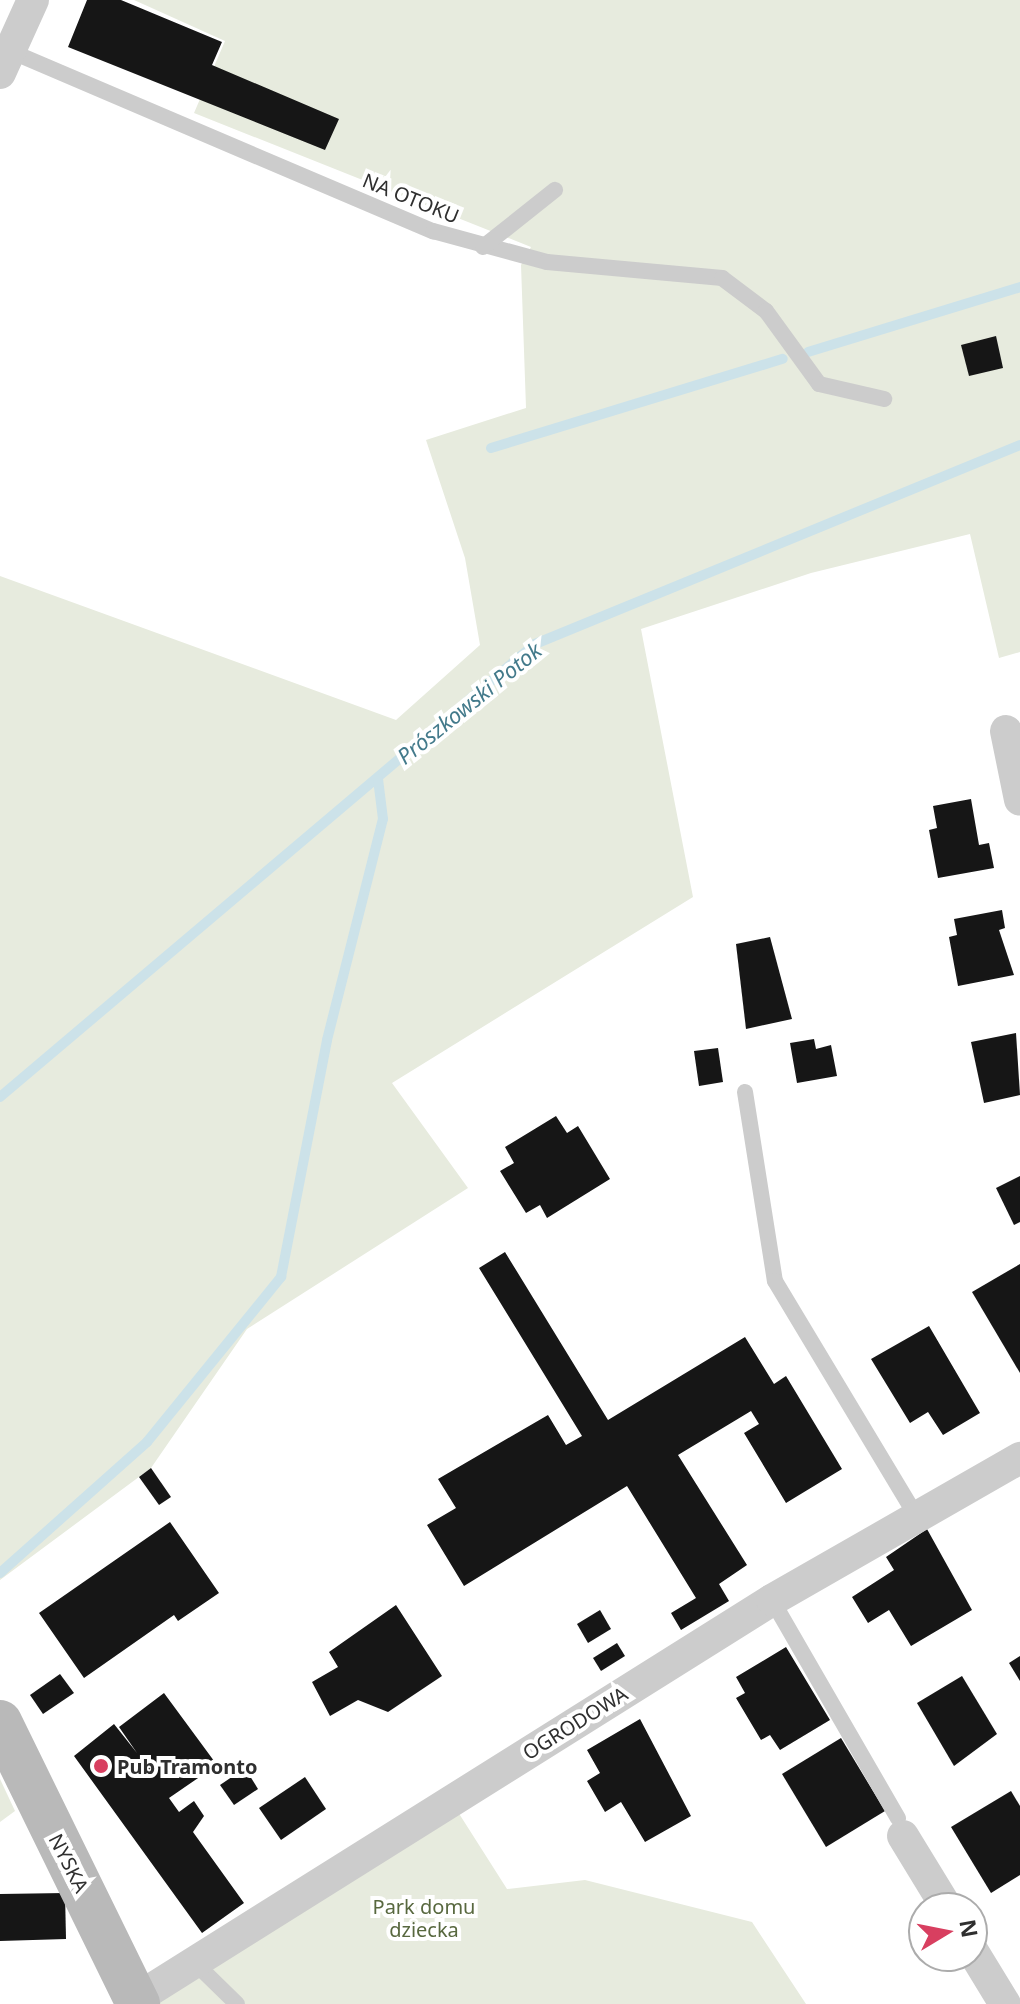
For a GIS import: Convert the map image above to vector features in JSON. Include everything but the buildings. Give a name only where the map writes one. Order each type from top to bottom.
[{"type":"street","points":[[5,62],[33,0]]},
{"type":"street","points":[[1006,731],[1020,800]]},
{"type":"street","name":"OGRODOWA","points":[[137,2002],[194,1962],[772,1600],[1020,1458]]},
{"type":"street","name":"NYSKA","points":[[0,1722],[137,2002]]},
{"type":"street","points":[[901,1827],[938,1892]]},
{"type":"street","points":[[985,1972],[1005,2004]]},
{"type":"lane","name":"NA OTOKU","points":[[5,62],[483,247],[547,262],[722,278],[766,311],[819,384],[884,399]]},
{"type":"lane","points":[[483,247],[555,190]]},
{"type":"lane","points":[[745,1092],[775,1281],[916,1516]]},
{"type":"lane","points":[[772,1600],[901,1827]]},
{"type":"lane","points":[[194,1962],[237,2004]]},
{"type":"green space","points":[[134,0],[1020,0],[1020,652],[999,658],[970,534],[811,573],[641,629],[693,897],[392,1083],[468,1188],[247,1329],[151,1468],[0,1580],[0,576],[396,720],[480,645],[465,558],[426,440],[526,408],[521,265],[531,247],[194,113],[225,41]]},
{"type":"green space","points":[[0,1779],[15,1811],[0,1822]]},
{"type":"green space","name":"Park domu dziecka","points":[[451,1801],[507,1889],[585,1880],[752,1922],[806,2004],[138,2004]]},
{"type":"waterway","points":[[808,352],[1020,287]]},
{"type":"waterway","points":[[491,448],[783,359]]},
{"type":"waterway","name":"Prószkowski Potok","points":[[0,1097],[535,644],[1020,445]]},
{"type":"waterway","points":[[0,1573],[147,1442],[281,1277],[327,1040],[383,819],[378,779]]},
{"type":"place","name":"Pub Tramonto","points":[[101,1766]]}]
